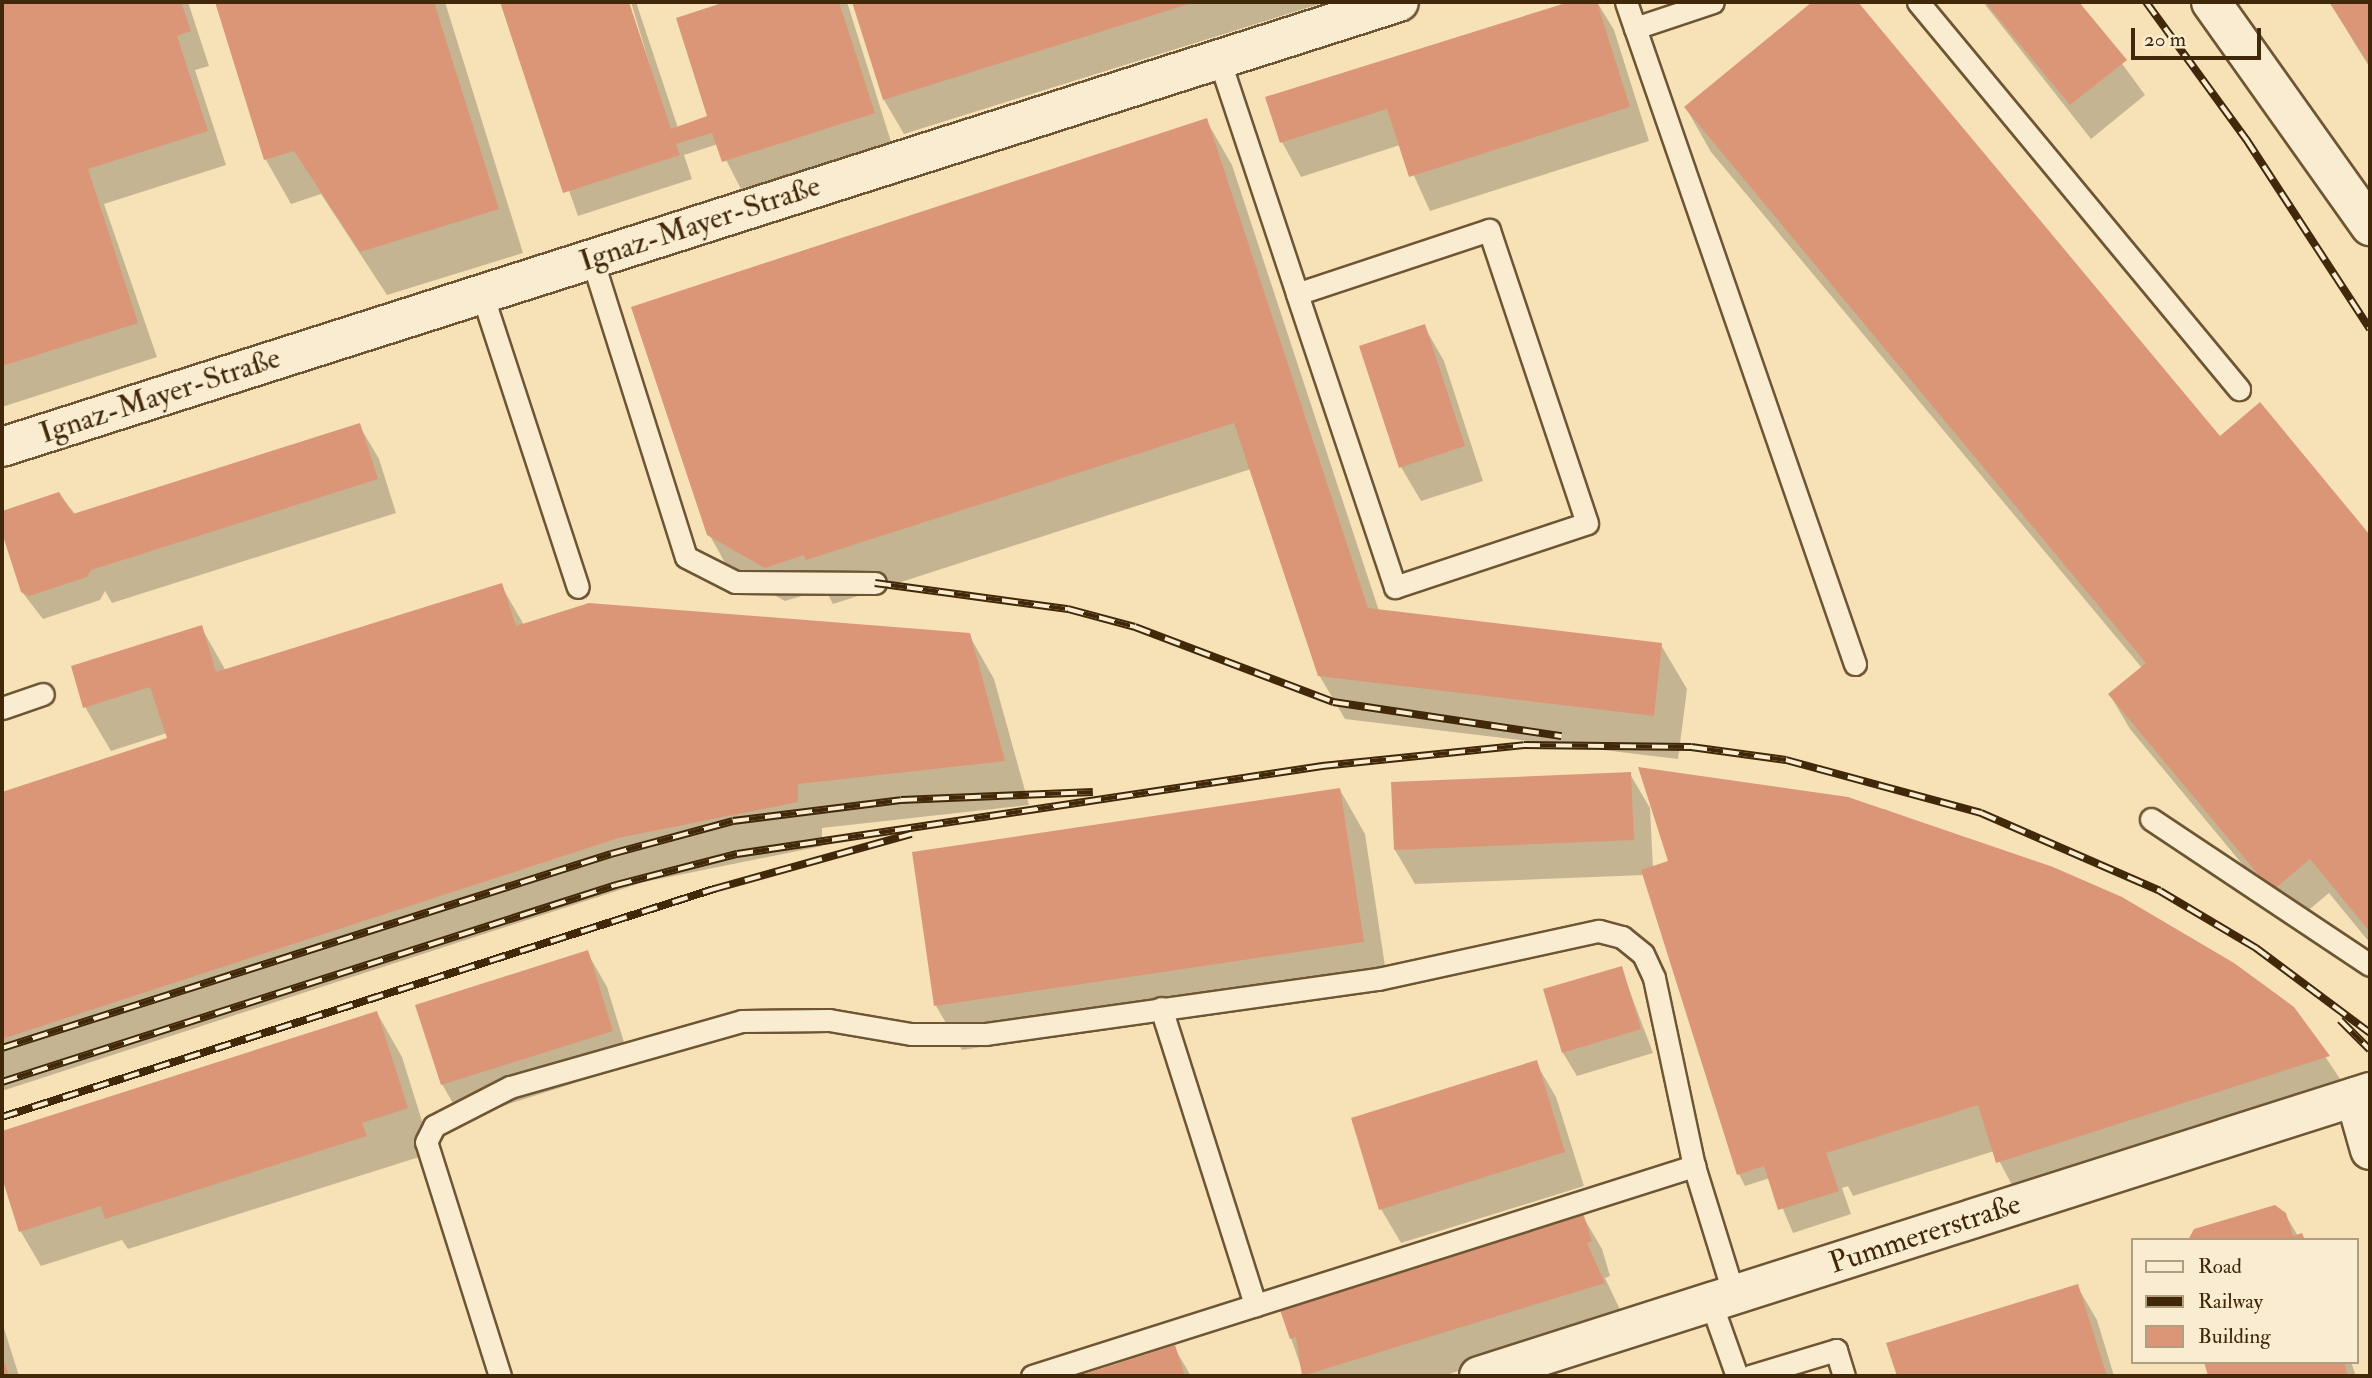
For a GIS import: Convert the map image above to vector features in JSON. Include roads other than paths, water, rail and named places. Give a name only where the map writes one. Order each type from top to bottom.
[{"type":"street","name":"Ignaz-Mayer-Straße","points":[[2,447],[1399,2]]},
{"type":"street","points":[[2211,2],[2370,226]]},
{"type":"street","points":[[2363,1094],[2370,1150]]},
{"type":"street","name":"Pummererstraße","points":[[1479,1376],[2363,1094]]},
{"type":"lane","points":[[1626,2],[1855,664]]},
{"type":"lane","points":[[1635,28],[1713,2]]},
{"type":"lane","points":[[1918,2],[2239,389]]},
{"type":"lane","points":[[1219,59],[1297,294],[1395,587],[1587,523],[1489,230],[1297,294]]},
{"type":"lane","points":[[592,259],[686,557],[735,582],[875,583]]},
{"type":"lane","points":[[482,294],[578,587]]},
{"type":"lane","points":[[2,708],[43,695]]},
{"type":"lane","points":[[2151,819],[2370,965]]},
{"type":"lane","points":[[500,1376],[426,1142],[447,1116],[510,1087],[613,1052],[742,1021],[829,1020],[945,1037],[1378,979],[1573,933],[1622,937],[1643,954],[1654,978],[1723,1298],[1737,1376]]},
{"type":"lane","points":[[1161,1008],[1255,1306]]},
{"type":"lane","points":[[1032,1376],[1694,1166]]},
{"type":"lane","points":[[1750,1376],[1836,1350],[1844,1376]]},
{"type":"railway","points":[[2146,2],[2246,139],[2370,329]]},
{"type":"railway","points":[[875,583],[1068,609],[1135,627],[1333,702],[1561,736]]},
{"type":"railway","points":[[2,1082],[616,885],[737,854],[1322,766],[1524,745],[1691,747],[1786,760],[1981,813],[2160,891],[2256,948],[2370,1033]]},
{"type":"railway","points":[[2,1048],[611,854],[733,821],[901,800],[1093,792]]},
{"type":"railway","points":[[2,1117],[714,889],[911,834]]},
{"type":"railway","points":[[2340,1020],[2370,1050]]}]
